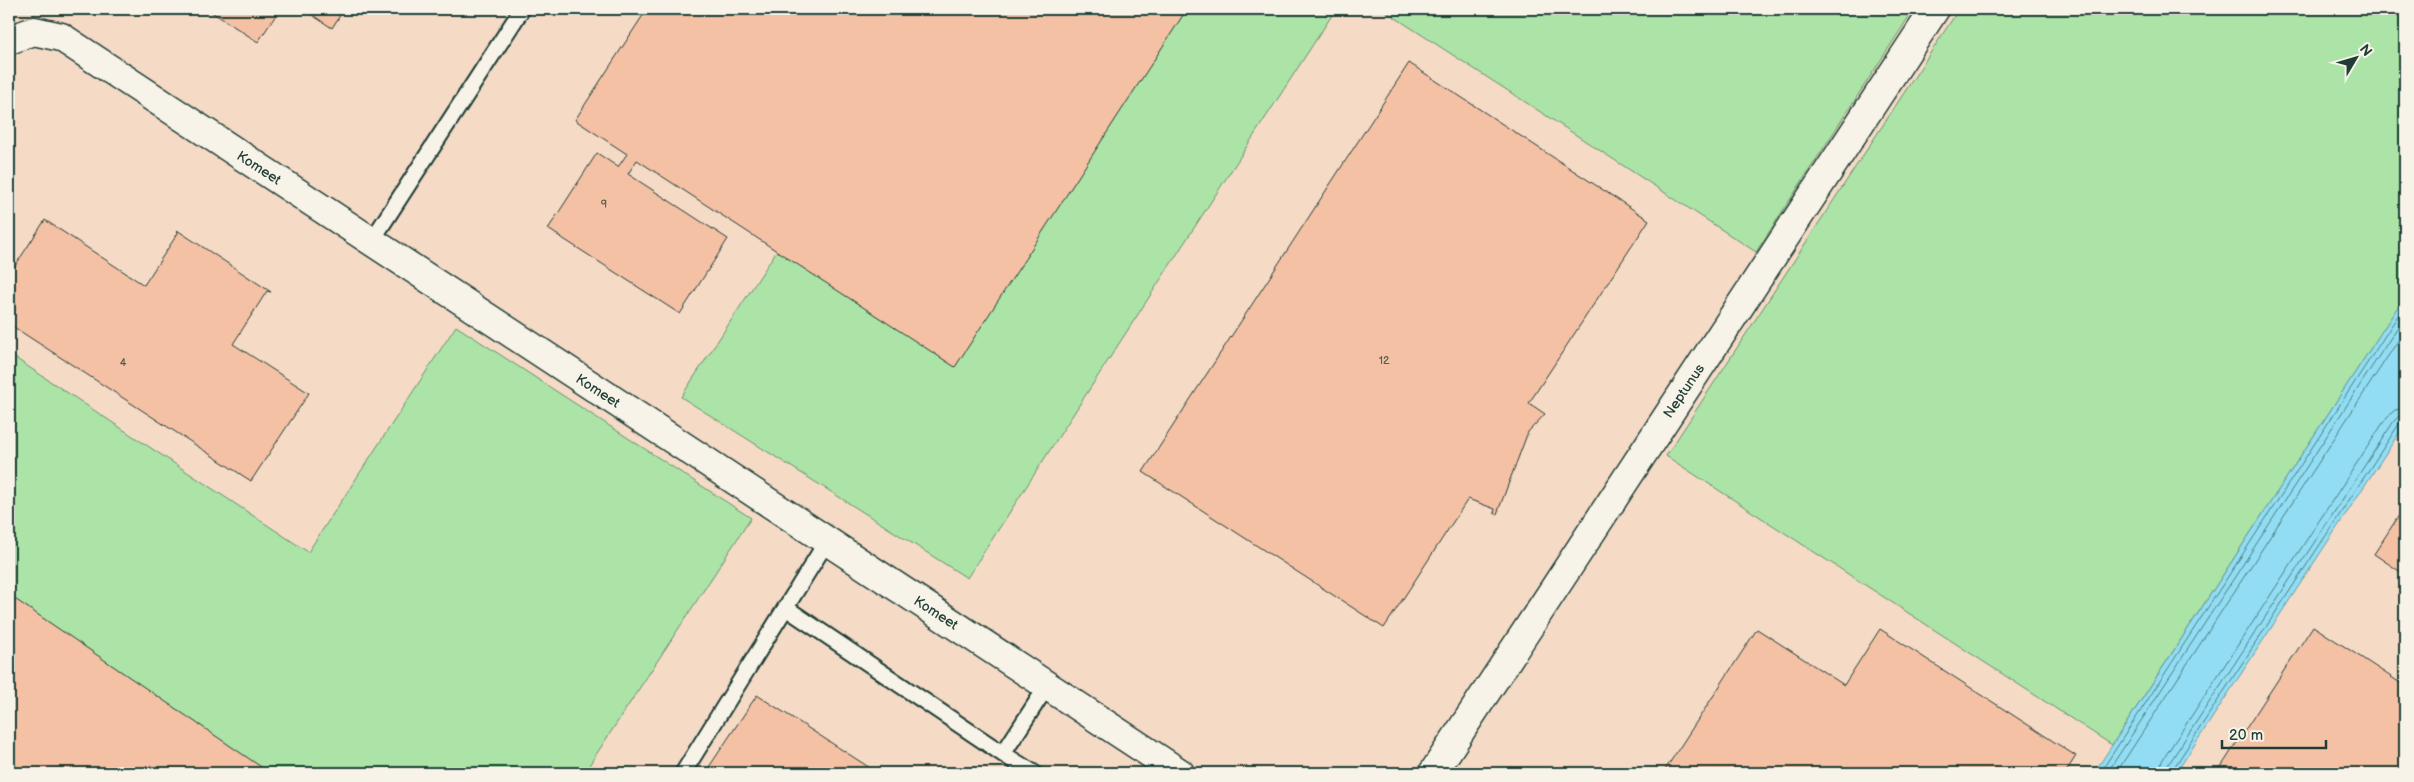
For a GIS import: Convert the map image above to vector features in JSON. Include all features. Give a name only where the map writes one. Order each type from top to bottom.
[{"type":"street","name":"Neptunus","points":[[1433,773],[1935,9]]},
{"type":"street","name":"Komeet","points":[[9,40],[34,32],[61,37],[1180,773]]},
{"type":"lane","points":[[371,242],[522,9]]},
{"type":"lane","points":[[683,773],[827,542]]},
{"type":"lane","points":[[786,608],[1034,773]]},
{"type":"lane","points":[[1003,754],[1047,686]]},
{"type":"shaded area","points":[[9,9],[2405,9],[2405,773],[9,773]]},
{"type":"green space","points":[[935,9],[1336,9],[967,578],[681,397]]},
{"type":"green space","points":[[1382,9],[1914,9],[1756,252]]},
{"type":"green space","points":[[1959,9],[2405,9],[2405,296],[2112,745],[1666,456]]},
{"type":"green space","points":[[456,326],[751,518],[584,773],[9,773],[9,354],[308,552]]},
{"type":"water","points":[[2405,296],[2405,424],[2176,773],[2094,773]]},
{"type":"building","points":[[207,9],[280,9],[258,42]]},
{"type":"building","points":[[303,9],[344,9],[332,28]]},
{"type":"building","points":[[647,9],[1187,9],[955,367],[637,160],[628,174],[728,239],[680,314],[548,229],[597,153],[618,167],[627,154],[575,120]]},
{"type":"building","points":[[1409,63],[1649,220],[1529,403],[1545,414],[1528,432],[1497,514],[1494,513],[1495,509],[1468,499],[1384,628],[1143,472]]},
{"type":"building","points":[[45,220],[144,285],[178,233],[177,230],[271,292],[267,291],[233,344],[309,393],[251,481],[9,324],[9,275]]},
{"type":"building","points":[[2405,506],[2405,575],[2374,554]]},
{"type":"building","points":[[9,595],[270,773],[9,773]]},
{"type":"building","points":[[2313,626],[2405,686],[2405,773],[2217,773]]},
{"type":"building","points":[[1757,629],[1844,685],[1880,629],[2076,756],[2065,773],[1663,773]]},
{"type":"building","points":[[757,695],[878,773],[705,773]]}]
